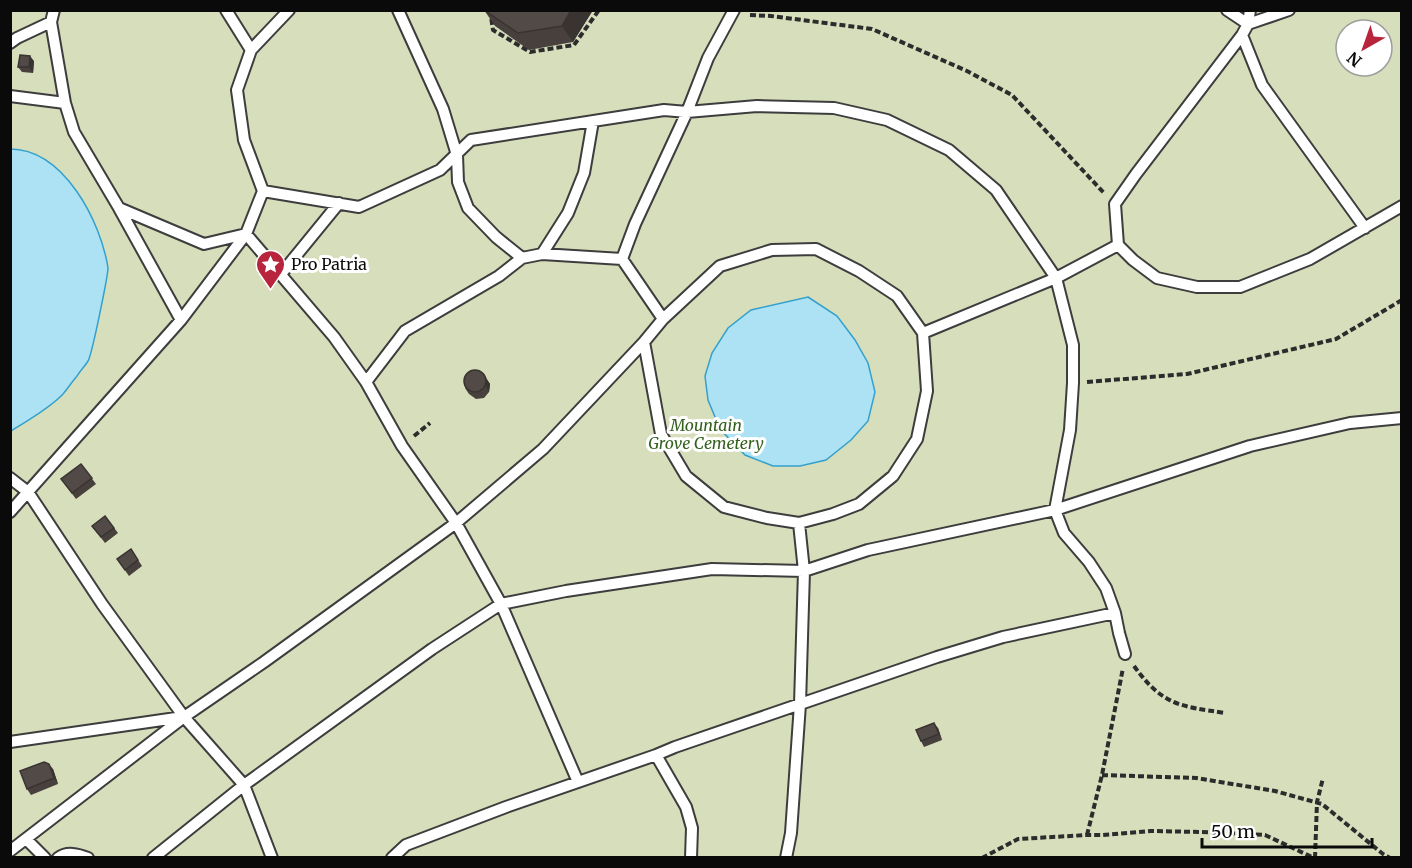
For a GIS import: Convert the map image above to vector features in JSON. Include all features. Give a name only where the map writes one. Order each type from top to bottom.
[{"type":"lane","points":[[54,10],[51,22],[65,103],[74,132],[181,320]]},
{"type":"lane","points":[[226,10],[251,51]]},
{"type":"lane","points":[[10,512],[181,320],[246,234],[263,191],[244,140],[237,90],[251,51],[289,10]]},
{"type":"lane","points":[[399,10],[443,109],[457,154],[459,182],[468,208],[496,237],[522,258]]},
{"type":"lane","points":[[1227,10],[1248,24]]},
{"type":"lane","points":[[1251,10],[1248,24],[1242,35],[1115,204],[1118,245],[1157,278],[1197,286],[1240,287],[1310,259],[1401,206]]},
{"type":"lane","points":[[1248,24],[1289,10]]},
{"type":"lane","points":[[622,259],[635,224],[687,112],[708,58],[734,12]]},
{"type":"lane","points":[[10,43],[51,22]]},
{"type":"lane","points":[[1242,35],[1262,85],[1365,228]]},
{"type":"lane","points":[[10,96],[65,103]]},
{"type":"lane","points":[[263,191],[360,207],[440,170],[471,140],[664,110],[687,112],[757,106],[834,108],[887,120],[950,150],[996,190],[1056,278],[1073,345],[1073,383],[1070,430],[1055,510],[1064,533],[1089,562],[1106,588],[1125,654]]},
{"type":"lane","points":[[542,254],[568,213],[584,173],[593,121]]},
{"type":"lane","points":[[280,274],[339,203]]},
{"type":"lane","points":[[119,208],[204,244],[246,234]]},
{"type":"lane","points":[[246,234],[334,337],[366,382],[402,446],[456,523],[501,604],[578,782]]},
{"type":"lane","points":[[923,333],[1056,278],[1118,245]]},
{"type":"lane","points":[[10,851],[184,717],[456,523],[543,449],[663,319],[720,266],[772,250],[816,249],[859,271],[897,296],[923,333],[927,391],[917,439],[893,476],[859,504],[833,514],[799,523],[724,507],[686,476],[662,434],[644,342]]},
{"type":"lane","points":[[366,382],[405,331],[499,276],[522,258],[542,254],[622,259]]},
{"type":"lane","points":[[622,259],[663,319]]},
{"type":"lane","points":[[153,858],[244,785],[432,649],[501,604],[566,591],[712,569],[804,571],[868,550],[1055,510],[1250,446],[1350,423],[1401,418]]},
{"type":"lane","points":[[10,477],[28,492],[102,604],[184,717],[244,785],[272,858]]},
{"type":"lane","points":[[786,858],[791,833],[800,705],[804,571],[799,523]]},
{"type":"lane","points":[[392,858],[406,845],[675,747],[937,657],[1003,638],[1115,613]]},
{"type":"lane","points":[[10,742],[184,717]]},
{"type":"lane","points":[[656,755],[686,807],[692,828],[691,858]]},
{"type":"lane","points":[[26,840],[45,858]]},
{"type":"lane","points":[[58,858],[61,855],[74,853],[88,858]]},
{"type":"path","points":[[490,10],[493,30],[530,52],[574,45],[598,10]]},
{"type":"path","points":[[734,12],[872,29],[967,71],[1012,95],[1115,204]]},
{"type":"path","points":[[1073,383],[1186,374],[1336,339],[1401,300]]},
{"type":"path","points":[[417,434],[430,423]]},
{"type":"path","points":[[1125,654],[1146,682],[1160,695],[1183,707],[1226,713]]},
{"type":"path","points":[[1087,835],[1102,775],[1125,654]]},
{"type":"path","points":[[1102,775],[1196,778],[1275,791],[1317,802],[1390,858]]},
{"type":"path","points":[[982,858],[1018,839],[1171,831],[1265,835],[1314,858],[1317,802],[1323,778]]},
{"type":"green space","name":"Mountain Grove Cemetery","points":[[11,11],[1401,11],[1401,857],[11,857]]},
{"type":"water","points":[[10,149],[29,152],[47,161],[77,191],[97,230],[108,268],[88,361],[58,399],[11,431]]},
{"type":"water","points":[[808,297],[837,316],[855,340],[868,363],[875,392],[868,421],[851,440],[826,460],[800,466],[773,466],[745,455],[720,429],[708,400],[705,376],[712,353],[728,328],[751,310]]},
{"type":"building","points":[[484,10],[571,10],[562,26],[518,33]]},
{"type":"building","points":[[20,55],[30,56],[29,67],[18,67]]},
{"type":"building","points":[[471,370],[479,370],[486,377],[486,385],[479,392],[471,392],[464,385],[464,377]]},
{"type":"building","points":[[81,464],[92,478],[72,493],[61,479]]},
{"type":"building","points":[[105,516],[114,528],[101,537],[92,526]]},
{"type":"building","points":[[131,549],[138,560],[125,570],[117,559]]},
{"type":"building","points":[[934,723],[939,734],[921,741],[916,730]]},
{"type":"building","points":[[44,762],[49,764],[54,778],[27,789],[20,771]]},
{"type":"place","name":"Pro Patria","points":[[270,290]]}]
